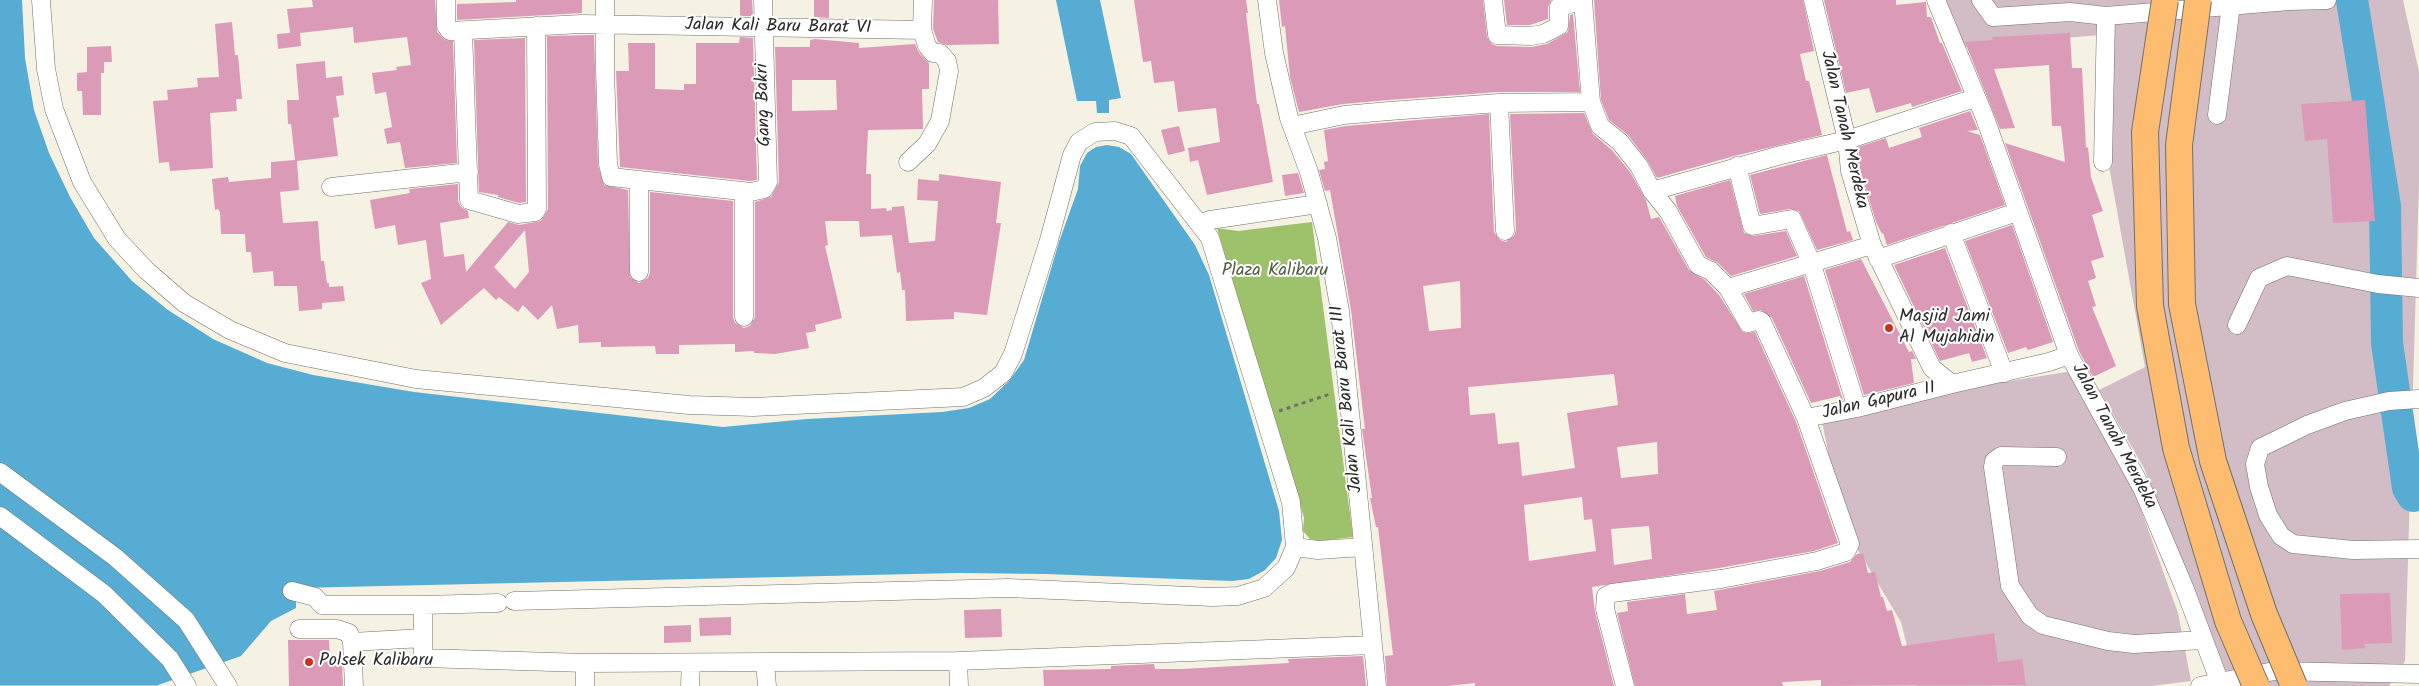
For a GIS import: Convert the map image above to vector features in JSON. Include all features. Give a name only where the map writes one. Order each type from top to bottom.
[{"type":"highway","points":[[2165,0],[2145,132],[2150,306],[2176,448],[2228,621],[2256,686]]},
{"type":"highway","points":[[2198,0],[2180,144],[2182,304],[2213,461],[2264,614],[2294,686]]},
{"type":"street","points":[[42,0],[46,69],[54,109],[82,182],[117,239],[146,270],[184,303],[230,330],[285,353],[426,380],[689,405],[753,407],[963,397],[984,388],[1003,373],[1013,354],[1049,240],[1072,155],[1079,142],[1096,132],[1116,131],[1131,136],[1210,238],[1291,502],[1296,547],[1286,568],[1264,588],[1238,596],[1212,597],[1008,588],[423,605],[322,606],[315,597],[292,591]]},
{"type":"street","points":[[446,0],[448,29],[463,31],[470,172],[469,200],[512,214],[536,210],[536,26]]},
{"type":"street","points":[[605,0],[609,172],[611,177],[616,180],[638,180],[744,192],[744,317]]},
{"type":"street","name":"Gang Bakri","points":[[744,192],[764,189],[768,182],[763,0]]},
{"type":"street","points":[[908,162],[927,144],[940,121],[949,71],[947,61],[940,53],[933,53],[927,46],[922,30],[923,0]]},
{"type":"street","name":"Jalan Kali Baru Barat III","points":[[1267,0],[1274,53],[1292,126],[1309,172],[1327,238],[1340,311],[1377,686]]},
{"type":"street","points":[[1493,0],[1497,35],[1531,36],[1543,34],[1560,26],[1559,7],[1583,0],[1591,102],[1600,126],[1620,142],[1639,166],[1652,191],[1668,210],[1698,266],[1711,271],[1728,288],[1746,322],[1750,324],[1759,320],[1762,322],[1806,418],[1850,544],[1846,552],[1817,560],[1738,576],[1612,593],[1606,596],[1605,609],[1625,686]]},
{"type":"street","name":"Jalan Tanah Merdeka","points":[[1813,0],[1847,140],[1850,171],[1875,252],[1932,368],[1952,384],[2004,373],[2069,355],[2144,490],[2184,587],[2202,640],[2220,683]]},
{"type":"street","points":[[1936,0],[1988,127],[2069,355]]},
{"type":"street","points":[[1981,0],[1994,17],[2067,6],[2106,16],[2288,0],[2327,0]]},
{"type":"street","points":[[2217,115],[2231,6]]},
{"type":"street","points":[[2103,162],[2106,16]]},
{"type":"street","name":"Jalan Kali Baru Barat VI","points":[[463,31],[536,26],[605,25],[922,30]]},
{"type":"street","points":[[1652,191],[1738,166],[1847,140],[1975,98]]},
{"type":"street","points":[[1292,126],[1344,115],[1499,103],[1591,102]]},
{"type":"street","points":[[1499,103],[1505,231]]},
{"type":"street","points":[[1738,166],[1752,226],[1792,219],[1811,262],[1857,408]]},
{"type":"street","points":[[331,187],[470,172]]},
{"type":"street","points":[[638,180],[639,272]]},
{"type":"street","points":[[1199,224],[1210,220],[1318,204]]},
{"type":"street","points":[[1728,288],[1811,262],[1875,252],[1951,233],[2017,212]]},
{"type":"street","points":[[1951,233],[2004,373]]},
{"type":"street","points":[[2237,325],[2259,278],[2287,266],[2419,288]]},
{"type":"street","name":"Jalan Gapura II","points":[[1806,418],[1857,408],[1952,384]]},
{"type":"street","points":[[2404,400],[2345,411],[2288,433],[2260,448],[2255,464],[2259,487],[2268,515],[2281,536],[2293,544],[2353,550],[2419,550]]},
{"type":"street","points":[[2057,457],[2001,456],[1994,461],[1993,467],[2010,586],[2030,616],[2043,624],[2108,641],[2134,644],[2202,640]]},
{"type":"street","points":[[0,472],[115,557],[186,620],[228,686]]},
{"type":"street","points":[[0,516],[104,594],[170,660],[187,686]]},
{"type":"street","points":[[1296,547],[1318,550],[1363,547]]},
{"type":"street","points":[[423,605],[423,658],[585,663],[958,661],[1373,645]]},
{"type":"street","points":[[299,629],[337,629],[349,633],[352,642],[354,686]]},
{"type":"street","points":[[352,642],[423,638]]},
{"type":"street","points":[[958,661],[959,686]]},
{"type":"street","points":[[585,663],[585,686]]},
{"type":"street","points":[[690,686],[691,663]]},
{"type":"street","points":[[766,663],[767,686]]},
{"type":"street","points":[[2200,686],[2274,671],[2419,674]]},
{"type":"path","points":[[1275,413],[1347,389]]},
{"type":"shaded area","points":[[1941,0],[2403,0],[2419,72],[2419,183],[2405,661],[2389,686],[2226,686],[2144,468],[2099,390],[2145,367],[2109,166],[2099,35],[1955,48]]},
{"type":"shaded area","points":[[2073,371],[2135,493],[2178,613],[2191,681],[2151,686],[1917,686],[1901,622],[1842,523],[1820,411]]},
{"type":"shaded area","points":[[158,685],[159,686],[0,686]]},
{"type":"green space","name":"Plaza Kalibaru","points":[[1312,222],[1353,537],[1320,541],[1310,539],[1303,531],[1304,518],[1217,228],[1238,231]]},
{"type":"water","points":[[0,0],[22,0],[25,58],[34,110],[49,153],[70,197],[94,238],[132,281],[168,310],[213,339],[267,363],[313,375],[414,392],[723,427],[807,419],[942,412],[969,408],[990,399],[1009,381],[1024,360],[1059,242],[1078,189],[1080,166],[1087,153],[1096,147],[1107,145],[1119,147],[1131,154],[1195,245],[1209,275],[1279,511],[1282,540],[1276,558],[1265,570],[1249,579],[1232,581],[1046,574],[958,573],[296,588],[296,608],[271,621],[241,656],[158,685],[0,685]]},
{"type":"water","points":[[1056,0],[1100,0],[1121,98],[1109,100],[1109,113],[1097,113],[1096,101],[1077,101]]},
{"type":"building","points":[[312,0],[435,0],[437,32],[445,40],[453,41],[457,163],[405,168],[400,142],[387,144],[384,129],[392,127],[386,92],[375,94],[372,73],[397,70],[396,67],[411,65],[407,37],[354,43],[353,27],[300,33],[301,46],[278,49],[277,34],[290,33],[287,9],[313,7]]},
{"type":"building","points":[[516,0],[582,0],[582,13],[457,20],[457,4],[516,2]]},
{"type":"building","points":[[740,0],[752,0],[753,16],[740,16]]},
{"type":"building","points":[[814,0],[829,0],[829,18],[814,17]]},
{"type":"building","points":[[934,0],[998,0],[999,44],[947,45],[938,42],[933,29]]},
{"type":"building","points":[[1134,0],[1246,0],[1257,104],[1259,104],[1273,182],[1207,195],[1198,160],[1190,162],[1188,148],[1220,142],[1216,108],[1178,112],[1174,81],[1154,83],[1151,61],[1143,62]]},
{"type":"building","points":[[1279,0],[1483,0],[1487,37],[1492,44],[1497,46],[1531,47],[1547,44],[1568,32],[1570,15],[1573,14],[1580,92],[1498,92],[1343,104],[1299,112],[1290,77],[1285,26],[1282,27]]},
{"type":"building","points":[[1504,0],[1551,0],[1548,7],[1548,19],[1530,25],[1507,25]]},
{"type":"building","points":[[1594,0],[1803,0],[1814,51],[1800,54],[1806,81],[1809,81],[1822,135],[1734,156],[1657,178],[1647,160],[1628,135],[1609,120],[1601,100]]},
{"type":"building","points":[[1824,0],[1896,0],[1896,5],[1926,2],[1927,17],[1931,17],[1940,43],[1942,43],[1962,91],[1912,107],[1911,103],[1876,113],[1869,88],[1846,93]]},
{"type":"building","points":[[232,22],[235,55],[238,55],[242,99],[236,99],[237,111],[210,113],[213,168],[170,171],[169,162],[159,163],[153,101],[168,100],[167,90],[198,87],[197,78],[219,77],[215,24]]},
{"type":"building","points":[[2070,33],[2072,68],[2082,68],[2086,148],[2088,147],[2091,177],[2103,211],[2092,215],[2104,257],[2091,261],[2096,278],[2088,281],[2096,306],[2092,307],[2116,366],[2093,377],[2079,351],[2005,143],[2065,162],[2061,126],[2052,126],[2049,65],[1994,69],[2015,128],[2000,129],[1965,42],[1993,40],[1992,37]]},
{"type":"building","points":[[594,35],[598,166],[604,185],[628,190],[630,277],[639,283],[648,278],[650,272],[650,192],[733,201],[733,317],[735,323],[744,328],[750,326],[755,317],[755,202],[771,197],[779,182],[775,47],[810,47],[810,40],[815,39],[859,43],[859,48],[915,44],[919,53],[929,63],[929,89],[922,89],[923,129],[868,130],[866,174],[871,174],[871,209],[886,208],[887,211],[892,210],[892,207],[904,206],[909,243],[935,241],[938,201],[917,200],[918,179],[939,181],[939,174],[1001,182],[996,223],[1001,223],[987,315],[954,312],[954,319],[906,321],[905,290],[902,290],[900,272],[897,273],[892,235],[860,237],[859,221],[825,221],[828,245],[825,246],[842,318],[815,325],[816,331],[806,333],[809,348],[775,354],[754,353],[754,351],[735,352],[735,344],[679,345],[679,354],[656,354],[655,346],[601,347],[601,342],[579,343],[578,325],[557,329],[552,305],[538,320],[523,305],[518,312],[499,297],[496,300],[484,288],[441,325],[421,283],[431,279],[426,240],[398,245],[395,225],[375,229],[370,200],[410,193],[409,189],[458,184],[458,201],[461,207],[468,211],[469,218],[440,223],[444,257],[464,254],[466,272],[508,222],[519,225],[541,221],[548,209],[547,36]],"holes":[[[792,80],[836,80],[837,110],[792,111]],[[525,230],[529,272],[515,289],[494,267]]]},
{"type":"building","points":[[740,37],[753,38],[757,180],[750,181],[620,167],[616,71],[629,71],[628,43],[655,43],[655,89],[684,90],[684,84],[696,84],[696,43],[739,43]]},
{"type":"building","points":[[525,38],[526,202],[519,203],[498,197],[498,195],[479,192],[474,40]]},
{"type":"building","points":[[111,46],[112,62],[104,62],[104,73],[101,73],[101,115],[83,115],[82,91],[77,91],[77,73],[87,72],[87,47]]},
{"type":"building","points":[[325,61],[326,78],[342,76],[344,95],[336,96],[339,117],[333,118],[338,156],[297,161],[299,190],[280,192],[283,223],[318,221],[321,261],[324,261],[327,283],[329,283],[329,287],[343,286],[345,301],[322,303],[322,309],[299,311],[297,286],[274,286],[273,271],[253,273],[251,252],[246,252],[245,234],[221,234],[220,212],[218,209],[215,210],[212,179],[228,177],[229,182],[271,178],[271,162],[295,160],[291,124],[288,124],[287,100],[299,100],[296,64]]},
{"type":"building","points":[[2365,100],[2375,221],[2333,223],[2327,139],[2305,141],[2301,104]]},
{"type":"building","points":[[1970,111],[1978,130],[1967,131],[1980,135],[2005,205],[1887,245],[1883,233],[1876,222],[1860,169],[1858,147],[1886,138],[1889,148],[1922,137],[1919,128]]},
{"type":"building","points":[[1584,113],[1593,134],[1612,150],[1630,172],[1646,200],[1651,219],[1659,217],[1689,270],[1705,280],[1719,295],[1742,331],[1747,333],[1755,332],[1796,422],[1838,543],[1814,551],[1719,568],[1592,587],[1595,612],[1614,686],[1475,686],[1475,683],[1448,686],[1387,686],[1385,656],[1393,655],[1378,527],[1376,527],[1370,498],[1372,498],[1362,429],[1365,429],[1351,310],[1330,190],[1325,191],[1319,170],[1325,169],[1324,162],[1328,161],[1324,130],[1346,126],[1489,114],[1494,232],[1500,240],[1506,242],[1514,236],[1516,230],[1510,114]],"holes":[[[1460,281],[1461,328],[1429,331],[1423,286]],[[1614,374],[1618,405],[1567,413],[1575,468],[1522,476],[1519,442],[1498,444],[1495,413],[1470,415],[1468,387]],[[1657,442],[1658,474],[1621,478],[1617,447]],[[1582,497],[1584,520],[1592,519],[1596,551],[1529,561],[1524,505]],[[1649,526],[1652,559],[1614,565],[1611,529]]]},
{"type":"building","points":[[1179,126],[1185,151],[1168,155],[1161,130]]},
{"type":"building","points":[[1827,155],[1847,232],[1850,231],[1853,240],[1817,250],[1799,211],[1790,209],[1760,214],[1750,175]]},
{"type":"building","points":[[1298,173],[1304,193],[1285,196],[1282,175]]},
{"type":"building","points":[[1730,180],[1744,233],[1753,236],[1786,231],[1797,256],[1731,276],[1718,263],[1706,257],[1677,206],[1675,196]]},
{"type":"building","points":[[2012,225],[2053,342],[2028,350],[2026,347],[2008,353],[1965,241]]},
{"type":"building","points":[[1945,248],[1987,358],[1972,362],[1969,353],[1940,361],[1894,265]]},
{"type":"building","points":[[1861,259],[1909,352],[1912,351],[1916,359],[1911,359],[1914,383],[1864,395],[1825,270]]},
{"type":"building","points":[[1804,276],[1843,400],[1841,400],[1840,396],[1811,403],[1772,318],[1761,310],[1753,311],[1744,294]]},
{"type":"building","points":[[1863,553],[1868,573],[1875,572],[1881,597],[1883,597],[1887,611],[1892,610],[1902,646],[1994,633],[1998,662],[2022,659],[2026,685],[1821,686],[1821,680],[1782,682],[1783,686],[1635,686],[1617,613],[1628,611],[1627,602],[1685,594],[1687,614],[1717,610],[1714,591],[1820,571],[1850,562],[1857,554]]},
{"type":"building","points":[[2390,593],[2392,643],[2364,644],[2365,648],[2342,650],[2340,594]]},
{"type":"building","points":[[1001,609],[1002,637],[965,638],[964,610]]},
{"type":"building","points":[[731,617],[731,635],[700,636],[699,618]]},
{"type":"building","points":[[691,625],[691,642],[664,643],[664,626]]},
{"type":"building","name":"Polsek Kalibaru","points":[[288,640],[329,640],[330,663],[342,662],[343,686],[289,686]]},
{"type":"building","points":[[1363,656],[1366,686],[1044,686],[1043,670],[1111,669],[1111,666],[1154,664],[1155,669],[1182,669],[1289,663],[1288,659]]},
{"type":"waterway","points":[[2352,0],[2385,206],[2387,343],[2408,488],[2413,496]]},
{"type":"waterway","points":[[2413,496],[2419,496]]},
{"type":"place","name":"Masjid Jami Al Mujahidin","points":[[1889,328]]},
{"type":"place","name":"Polsek Kalibaru","points":[[309,662]]}]
